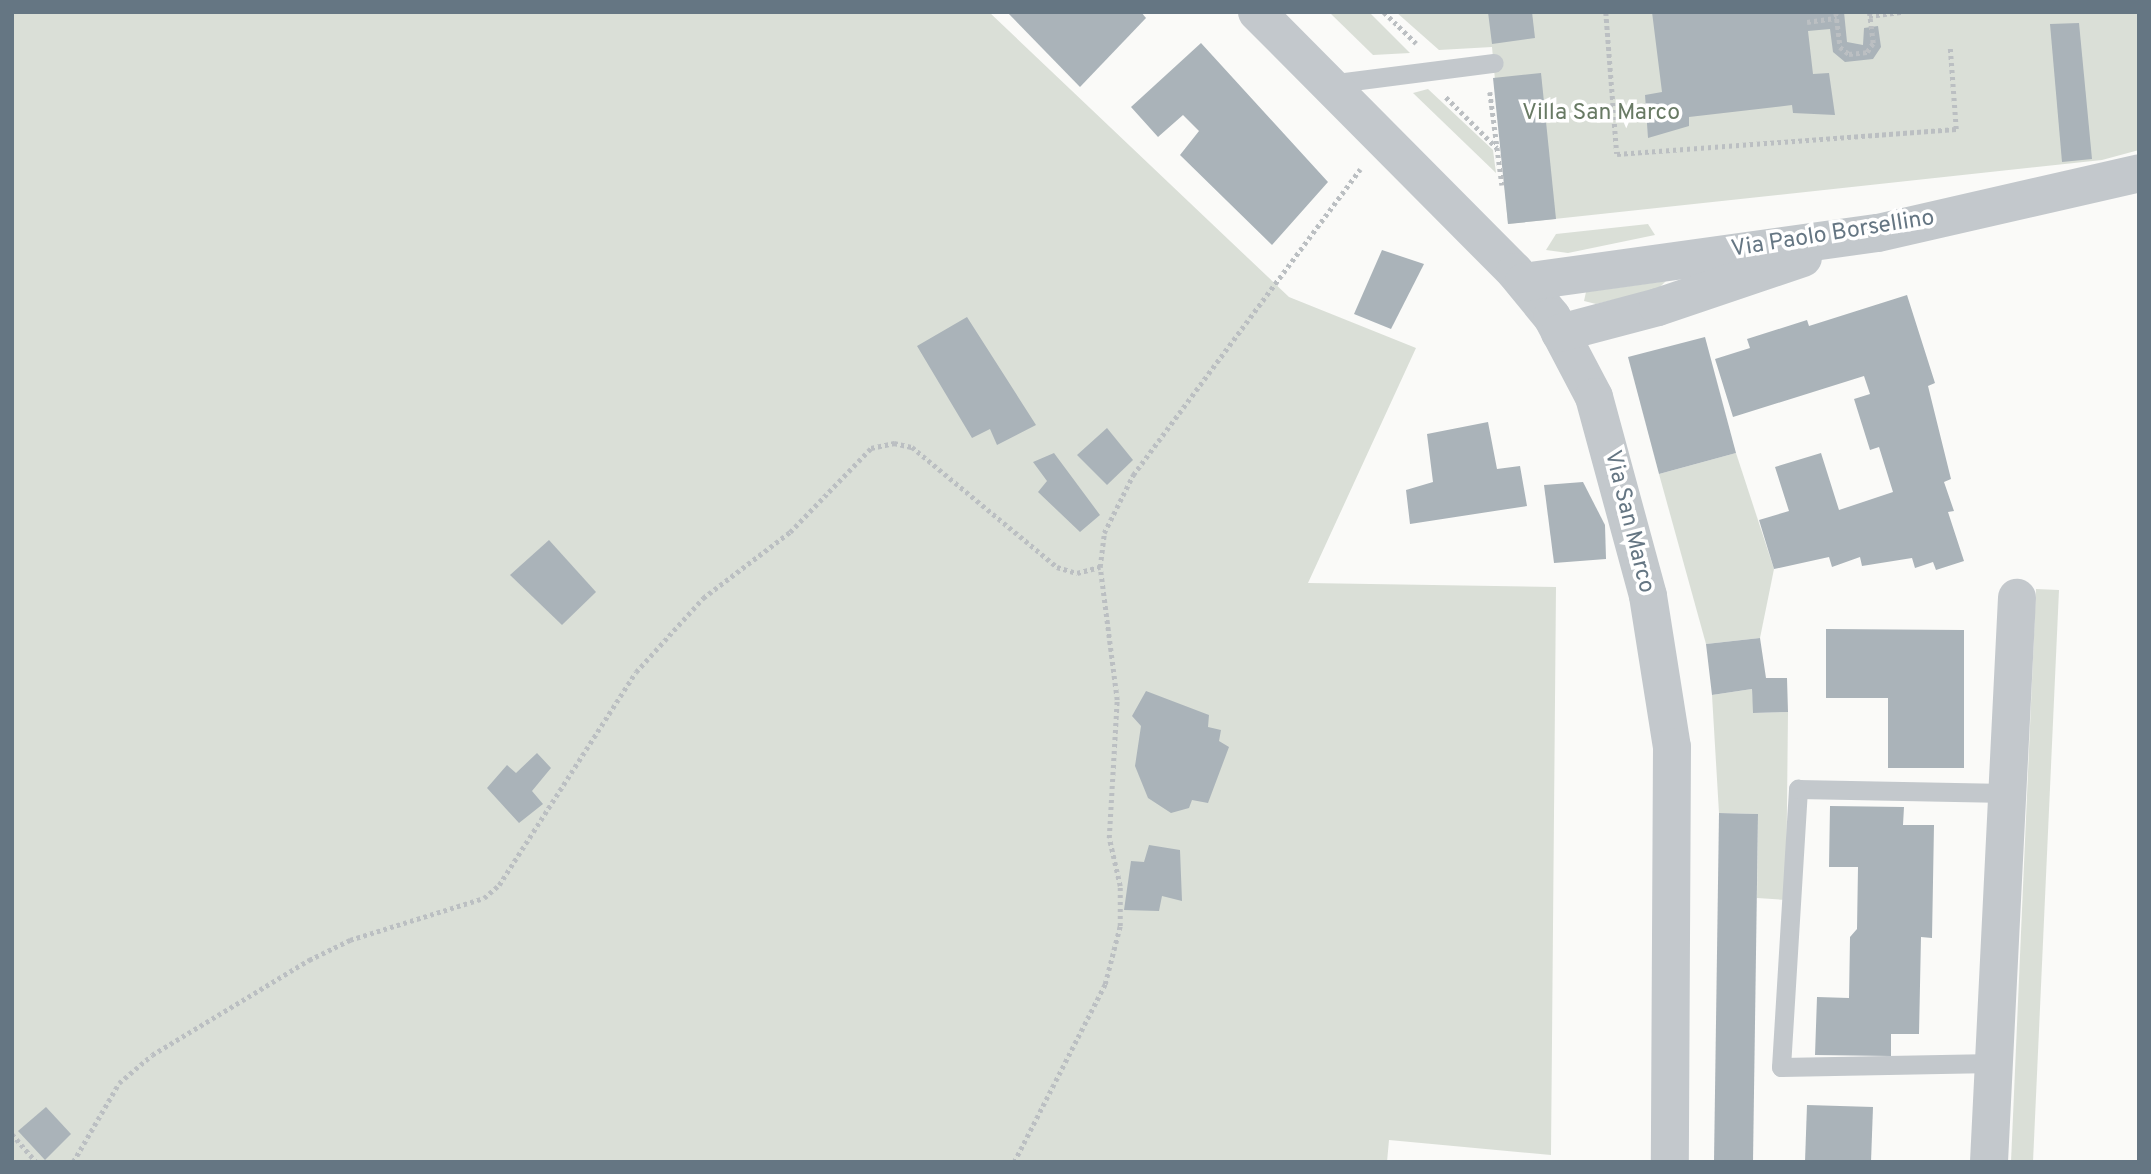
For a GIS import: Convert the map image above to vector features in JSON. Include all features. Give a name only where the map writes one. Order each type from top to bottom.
[{"type":"street","name":"Via San Marco","points":[[1257,12],[1524,282],[1560,333],[1594,397],[1628,510],[1648,596],[1672,747],[1670,1162]]},
{"type":"street","name":"Via Paolo Borsellino","points":[[1524,282],[1878,233],[2139,173]]},
{"type":"street","points":[[1560,333],[1658,307],[1878,233]]},
{"type":"street","points":[[1989,1162],[2017,598]]},
{"type":"lane","points":[[1329,84],[1491,72]]},
{"type":"lane","points":[[1994,1063],[1781,1067],[1798,789],[2007,793]]},
{"type":"path","points":[[1384,12],[1423,49]]},
{"type":"path","points":[[1606,12],[1617,154],[1956,129],[1950,47]]},
{"type":"path","points":[[1807,22],[1837,15],[1840,47],[1849,54],[1867,52],[1873,43],[1869,14],[1903,12]]},
{"type":"path","points":[[1491,72],[1502,185]]},
{"type":"path","points":[[1452,89],[1440,91],[1497,149]]},
{"type":"path","points":[[1014,1162],[1105,984],[1120,926],[1120,886],[1109,838],[1117,700],[1100,567],[1104,533],[1133,475],[1384,138]]},
{"type":"path","points":[[73,1162],[119,1083],[152,1055],[309,960],[350,940],[484,898],[499,885],[636,671],[703,598],[790,532],[871,448],[894,443],[912,447],[1057,567],[1077,573],[1100,567]]},
{"type":"path","points":[[12,1134],[36,1162]]},
{"type":"green space","points":[[12,12],[989,12],[1289,297],[1416,348],[1308,583],[1556,587],[1551,1155],[1389,1140],[1387,1162],[12,1162]]},
{"type":"green space","points":[[1329,12],[1369,12],[1410,53],[1373,55]]},
{"type":"green space","name":"Villa San Marco","points":[[1396,12],[2139,12],[2139,150],[2102,160],[1508,224],[1492,47],[1439,50]]},
{"type":"green space","points":[[1428,89],[1493,150],[1496,173],[1413,93]]},
{"type":"green space","points":[[1648,224],[1655,235],[1568,253],[1546,250],[1556,234]]},
{"type":"green space","points":[[1666,281],[1658,289],[1596,304],[1584,301],[1586,292]]},
{"type":"green space","points":[[1736,453],[1774,569],[1760,638],[1706,644],[1659,474]]},
{"type":"green space","points":[[2036,589],[2059,590],[2033,1162],[2011,1162]]},
{"type":"green space","points":[[1752,689],[1754,713],[1788,712],[1786,900],[1757,898],[1758,814],[1719,813],[1712,695]]},
{"type":"building","points":[[1007,12],[1141,12],[1146,18],[1080,87]]},
{"type":"building","points":[[1488,12],[1532,12],[1535,38],[1492,44]]},
{"type":"building","points":[[1652,12],[1844,12],[1847,42],[1863,45],[1864,28],[1878,26],[1881,47],[1873,59],[1845,62],[1833,52],[1830,29],[1808,31],[1813,74],[1829,73],[1835,115],[1793,113],[1792,105],[1689,117],[1689,126],[1648,138],[1645,95],[1662,92]]},
{"type":"building","points":[[2079,23],[2092,159],[2062,162],[2050,24]]},
{"type":"building","points":[[1201,43],[1328,182],[1272,245],[1180,155],[1199,131],[1183,115],[1158,137],[1131,107]]},
{"type":"building","points":[[1541,73],[1556,219],[1508,224],[1493,78]]},
{"type":"building","points":[[1382,250],[1424,264],[1391,329],[1354,314]]},
{"type":"building","points":[[1907,295],[1935,383],[1928,386],[1951,479],[1944,482],[1954,511],[1948,512],[1964,561],[1936,570],[1933,562],[1915,568],[1912,558],[1862,566],[1860,557],[1832,567],[1829,557],[1774,569],[1759,520],[1789,511],[1775,467],[1821,453],[1839,510],[1893,492],[1879,447],[1870,450],[1854,399],[1870,394],[1864,376],[1733,417],[1715,359],[1750,348],[1747,339],[1807,320],[1809,326]]},
{"type":"building","points":[[967,317],[1036,425],[997,445],[990,429],[972,438],[917,346]]},
{"type":"building","points":[[1705,337],[1736,453],[1659,474],[1628,357]]},
{"type":"building","points":[[1488,422],[1497,469],[1520,466],[1527,506],[1410,524],[1406,490],[1433,482],[1427,434]]},
{"type":"building","points":[[1107,428],[1133,460],[1107,485],[1077,455]]},
{"type":"building","points":[[1054,453],[1100,515],[1080,532],[1038,492],[1047,481],[1033,462]]},
{"type":"building","points":[[1583,482],[1605,525],[1606,559],[1554,563],[1544,485]]},
{"type":"building","points":[[549,540],[596,592],[562,625],[510,575]]},
{"type":"building","points":[[1826,629],[1964,630],[1964,768],[1888,768],[1888,698],[1826,698]]},
{"type":"building","points":[[1760,638],[1766,678],[1787,678],[1788,712],[1753,713],[1752,689],[1712,695],[1706,644]]},
{"type":"building","points":[[1146,691],[1209,715],[1208,727],[1221,730],[1219,741],[1229,747],[1208,803],[1192,800],[1189,808],[1171,813],[1148,798],[1135,766],[1141,726],[1132,716]]},
{"type":"building","points":[[537,753],[551,768],[532,791],[543,804],[519,823],[487,788],[507,765],[516,773]]},
{"type":"building","points":[[1830,806],[1904,807],[1903,825],[1934,825],[1932,938],[1921,937],[1919,1034],[1891,1034],[1891,1056],[1815,1055],[1817,997],[1849,998],[1850,937],[1857,929],[1858,867],[1829,867]]},
{"type":"building","points":[[1719,813],[1758,814],[1753,1162],[1714,1162]]},
{"type":"building","points":[[1149,845],[1180,850],[1182,901],[1162,896],[1159,911],[1124,910],[1131,861],[1144,862]]},
{"type":"building","points":[[1807,1105],[1873,1107],[1871,1162],[1805,1162]]},
{"type":"building","points":[[46,1107],[71,1134],[45,1160],[18,1131]]}]
